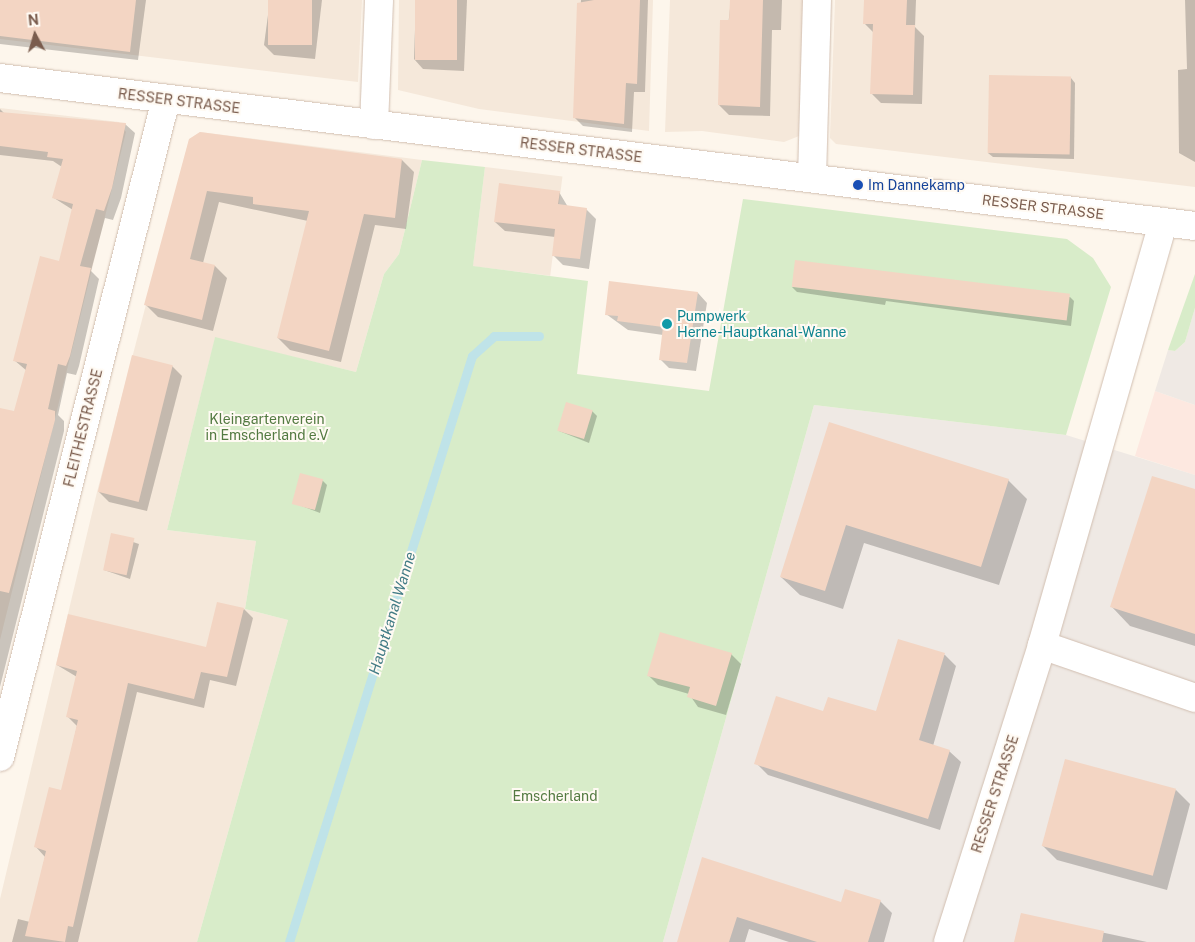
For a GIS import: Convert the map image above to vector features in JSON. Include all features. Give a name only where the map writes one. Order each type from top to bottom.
[{"type":"street","points":[[374,125],[379,0]]},
{"type":"street","points":[[812,178],[817,0]]},
{"type":"street","name":"RESSER STRASSE","points":[[0,78],[1195,226]]},
{"type":"street","name":"FLEITHESTRASSE","points":[[0,757],[166,99]]},
{"type":"street","name":"RESSER STRASSE","points":[[948,942],[1042,645],[1163,222]]},
{"type":"street","points":[[1042,645],[1195,698]]},
{"type":"shaded area","points":[[0,0],[362,0],[358,82],[0,39]]},
{"type":"shaded area","points":[[399,0],[653,0],[649,131],[479,109],[398,90]]},
{"type":"shaded area","points":[[670,0],[803,0],[799,136],[784,142],[702,131],[665,132]]},
{"type":"shaded area","points":[[835,0],[1195,0],[1195,187],[836,144],[830,138]]},
{"type":"shaded area","points":[[0,108],[119,122],[126,132],[0,640]]},
{"type":"shaded area","points":[[200,132],[422,160],[399,254],[384,274],[356,372],[215,338],[167,530],[256,541],[245,609],[288,620],[197,942],[0,942],[0,899],[97,492],[189,140]]},
{"type":"shaded area","points":[[485,167],[562,177],[550,276],[473,266]]},
{"type":"shaded area","points":[[1195,308],[1195,405],[1155,391],[1168,350],[1175,351],[1185,342]]},
{"type":"shaded area","points":[[1155,391],[1195,405],[1195,475],[1135,456]]},
{"type":"shaded area","points":[[814,405],[1066,435],[1195,475],[1195,942],[663,942]]},
{"type":"green space","points":[[422,160],[485,167],[473,266],[588,281],[577,374],[709,391],[743,199],[1067,239],[1093,258],[1111,287],[1066,435],[814,405],[663,942],[197,942],[288,620],[245,609],[256,541],[167,530],[215,337],[356,372],[384,274],[399,254]]},
{"type":"green space","points":[[1195,274],[1195,308],[1185,342],[1175,351],[1168,350]]},
{"type":"building","points":[[0,0],[136,0],[130,52],[0,36]]},
{"type":"building","points":[[268,0],[312,0],[312,45],[268,45]]},
{"type":"building","points":[[415,0],[457,0],[457,60],[415,60]]},
{"type":"building","points":[[594,0],[640,0],[637,84],[626,83],[624,124],[573,118],[577,3]]},
{"type":"building","points":[[730,0],[763,0],[760,107],[718,105],[720,20],[729,20]]},
{"type":"building","points":[[864,0],[907,0],[906,25],[915,25],[913,95],[870,94],[873,24],[863,24]]},
{"type":"building","points":[[989,75],[1071,76],[1070,154],[988,153]]},
{"type":"building","points":[[0,112],[126,123],[112,188],[104,211],[96,209],[80,266],[91,268],[70,356],[66,366],[58,364],[48,409],[55,411],[55,420],[9,593],[0,591],[0,408],[14,411],[27,364],[13,361],[40,256],[59,261],[73,204],[52,198],[63,159],[47,157],[48,152],[0,146]]},
{"type":"building","points":[[200,132],[402,159],[395,218],[364,214],[329,351],[277,338],[309,211],[253,204],[253,197],[207,191],[190,259],[215,265],[202,320],[144,305],[189,139]]},
{"type":"building","points":[[499,183],[560,191],[558,204],[587,208],[580,259],[552,256],[555,229],[494,222]]},
{"type":"building","points":[[795,260],[1070,294],[1067,321],[792,287]]},
{"type":"building","name":"Pumpwerk Herne-Hauptkanal-Wanne","points":[[609,281],[698,292],[687,363],[659,360],[663,327],[617,321],[618,316],[605,315]]},
{"type":"building","points":[[132,355],[173,365],[139,502],[98,492]]},
{"type":"building","points":[[566,402],[593,410],[584,439],[557,431]]},
{"type":"building","points":[[829,422],[1009,479],[981,567],[846,525],[825,591],[780,577]]},
{"type":"building","points":[[300,473],[323,479],[315,510],[292,504]]},
{"type":"building","points":[[1152,476],[1195,489],[1195,634],[1110,607]]},
{"type":"building","points":[[111,533],[134,538],[127,575],[103,570]]},
{"type":"building","points":[[217,602],[244,608],[227,677],[201,672],[194,699],[128,683],[73,927],[68,926],[65,942],[25,936],[46,851],[34,847],[49,787],[61,790],[78,720],[66,717],[77,671],[56,665],[68,614],[206,647]]},
{"type":"building","points":[[660,632],[732,653],[716,706],[687,697],[690,687],[647,676]]},
{"type":"building","points":[[898,639],[945,653],[919,740],[950,750],[928,819],[754,764],[776,696],[823,711],[828,697],[876,711]]},
{"type":"building","points":[[1065,759],[1176,789],[1153,876],[1042,846]]},
{"type":"building","points":[[702,857],[841,902],[845,889],[881,900],[868,942],[817,942],[737,917],[729,942],[677,942]]},
{"type":"building","points":[[1021,913],[1104,931],[1102,942],[1014,942]]},
{"type":"waterway","name":"Hauptkanal Wanne","points":[[289,942],[472,356],[494,336],[539,336]]},
{"type":"place","name":"Im Dannekamp","points":[[858,185]]},
{"type":"place","name":"Pumpwerk Herne-Hauptkanal-Wanne","points":[[667,324]]},
{"type":"park label","name":"Kleingartenverein in Emscherland e.V","points":[[267,428]]},
{"type":"park label","name":"Emscherland","points":[[555,796]]}]
